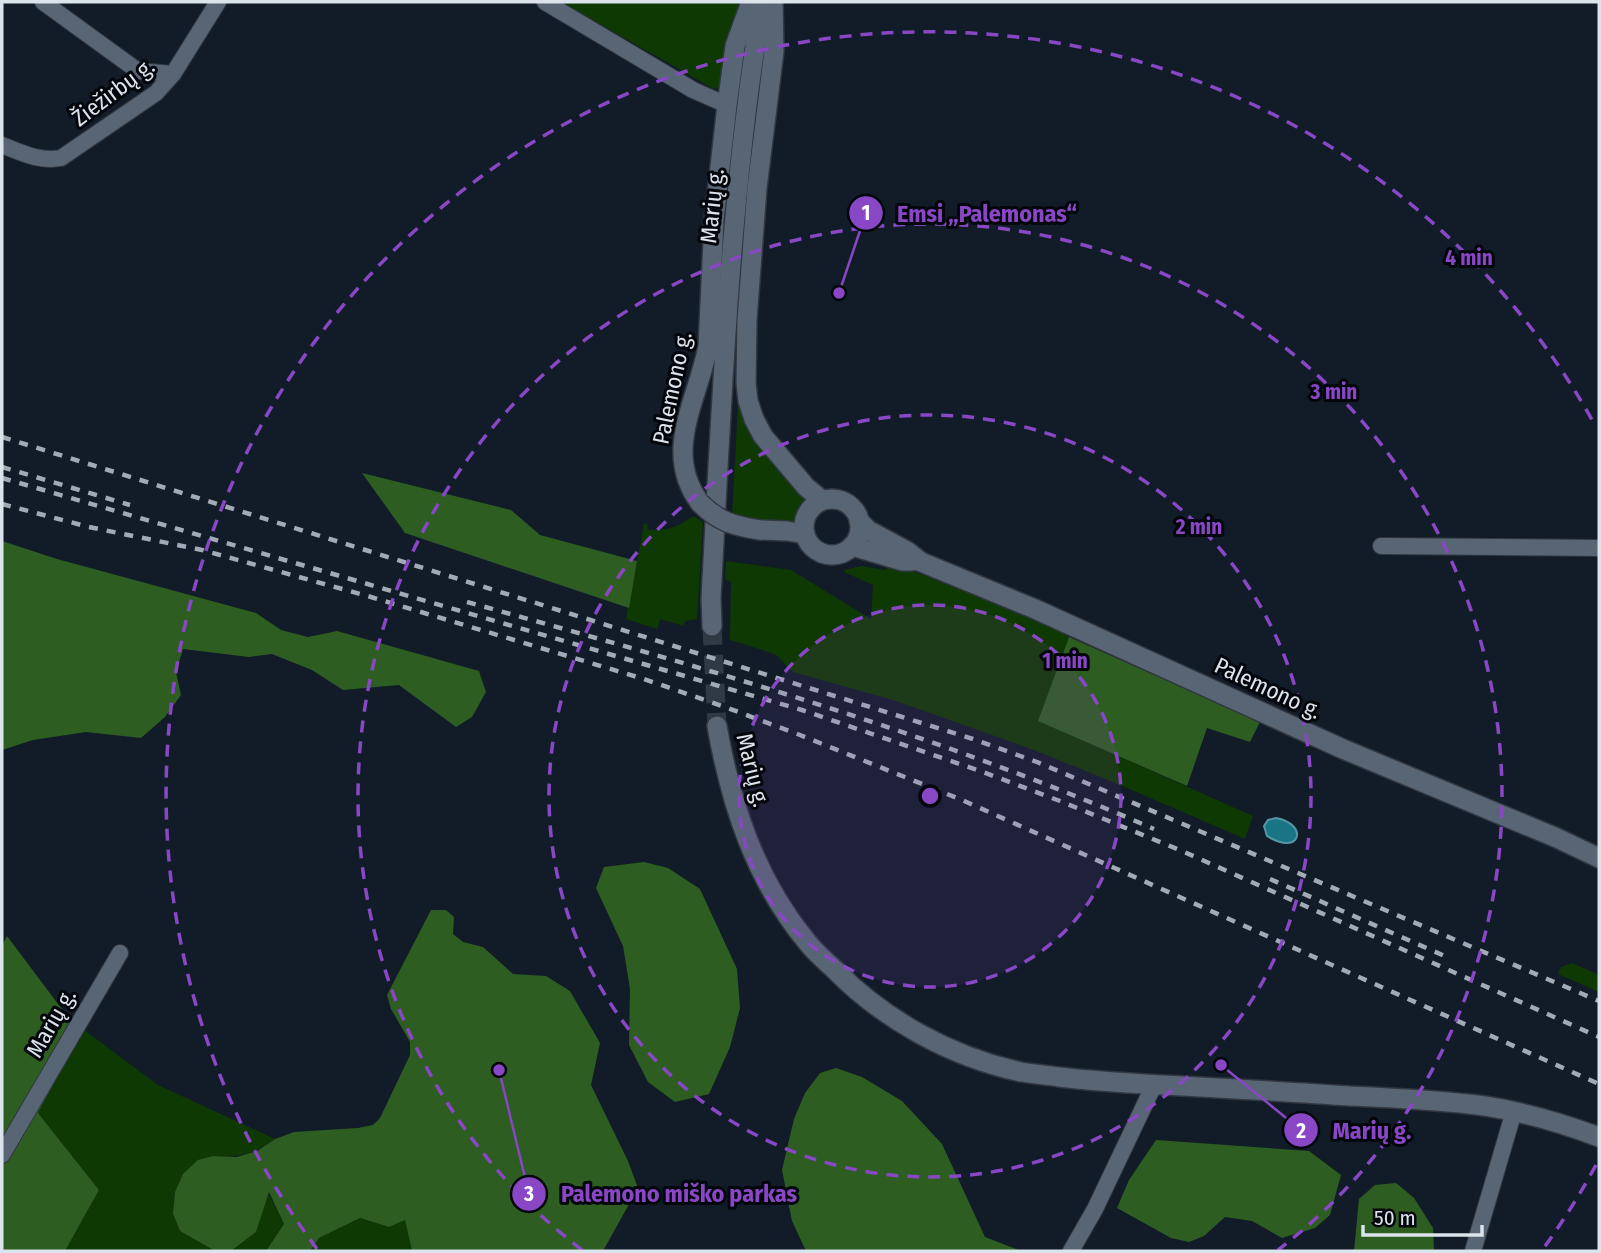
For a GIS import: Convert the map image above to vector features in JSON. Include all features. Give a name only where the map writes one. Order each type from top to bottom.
[{"type":"street","points":[[43,2],[138,71],[173,74]]},
{"type":"street","name":"Žiežirbų g.","points":[[2,145],[35,158],[61,158],[156,93],[173,74],[218,2]]},
{"type":"street","points":[[545,2],[693,90],[727,105]]},
{"type":"street","name":"Palemono g.","points":[[751,2],[735,46],[727,105],[714,220],[708,346],[683,436],[682,460],[687,479],[700,503],[724,522],[739,527],[804,534],[816,550],[825,554],[835,555],[852,546],[902,561],[918,561]]},
{"type":"street","name":"Marių g.","points":[[712,626],[711,598],[730,269],[742,150],[762,2]]},
{"type":"street","name":"Palemono g.","points":[[773,2],[774,51],[757,188],[747,320],[746,383],[748,401],[763,436],[806,486],[822,500],[841,500],[849,505],[868,530],[907,551],[918,561],[1047,615],[1343,749],[1599,858]]},
{"type":"street","points":[[804,534],[807,514],[822,500]]},
{"type":"street","points":[[852,546],[860,530],[859,521]]},
{"type":"street","points":[[1381,546],[1599,548]]},
{"type":"street","name":"Marių g.","points":[[717,726],[735,807],[752,852],[776,897],[808,943],[849,985],[889,1016],[936,1042],[981,1060],[1022,1072],[1154,1085],[1427,1100],[1485,1106],[1566,1124],[1599,1138]]},
{"type":"street","name":"Marių g.","points":[[2,1155],[121,953]]},
{"type":"street","points":[[1071,1251],[1154,1085]]},
{"type":"street","points":[[1473,1251],[1514,1111]]},
{"type":"green space","points":[[561,2],[739,2],[724,86],[714,89]]},
{"type":"green space","points":[[739,384],[809,499],[801,507],[796,524],[764,523],[732,517]]},
{"type":"green space","points":[[362,473],[511,510],[540,535],[637,561],[629,608],[405,533]]},
{"type":"green space","points":[[694,516],[703,522],[697,619],[685,621],[684,626],[660,619],[657,629],[626,619],[644,524],[647,524],[648,530],[668,529]]},
{"type":"green space","points":[[2,541],[57,559],[256,613],[281,630],[308,637],[337,631],[479,671],[486,692],[472,717],[456,727],[399,685],[343,690],[312,670],[272,654],[249,657],[183,649],[176,672],[181,695],[165,717],[141,738],[86,732],[33,740],[2,750]]},
{"type":"green space","points":[[726,561],[791,570],[871,619],[873,585],[844,572],[861,566],[886,570],[889,563],[1058,630],[1069,637],[1039,721],[1253,816],[1245,839],[1034,750],[893,700],[793,672],[775,654],[730,640],[731,582],[725,579]]},
{"type":"green space","points":[[1069,637],[1260,722],[1250,742],[1207,728],[1187,786],[1038,721]]},
{"type":"green space","points":[[644,862],[668,868],[700,889],[737,969],[740,1008],[730,1047],[709,1094],[675,1102],[648,1082],[629,1045],[630,989],[623,946],[596,888],[604,867]]},
{"type":"green space","points":[[431,910],[446,910],[454,917],[453,934],[463,942],[483,947],[513,974],[546,976],[570,991],[600,1043],[591,1085],[628,1161],[638,1188],[603,1251],[412,1251],[405,1220],[389,1227],[360,1218],[319,1238],[310,1251],[266,1251],[284,1224],[269,1192],[256,1232],[231,1251],[215,1251],[180,1231],[173,1214],[175,1192],[183,1174],[198,1160],[213,1156],[237,1157],[257,1151],[275,1139],[294,1132],[358,1128],[373,1125],[380,1118],[410,1055],[410,1042],[391,1009],[387,995]]},
{"type":"green space","points":[[7,936],[70,1020],[83,1029],[38,1113],[99,1190],[65,1251],[2,1251],[2,946]]},
{"type":"green space","points":[[1572,963],[1599,975],[1599,992],[1558,974],[1561,967]]},
{"type":"green space","points":[[83,1029],[158,1085],[275,1139],[246,1154],[213,1156],[175,1192],[173,1214],[180,1231],[215,1251],[65,1251],[99,1190],[38,1113]]},
{"type":"green space","points":[[836,1068],[862,1077],[902,1101],[942,1144],[985,1237],[1021,1251],[806,1251],[792,1221],[782,1170],[794,1119],[805,1093],[820,1073]]},
{"type":"green space","points":[[1156,1140],[1309,1151],[1341,1175],[1330,1215],[1315,1228],[1282,1238],[1252,1221],[1225,1217],[1204,1236],[1189,1242],[1171,1238],[1117,1208],[1129,1180]]},
{"type":"green space","points":[[1396,1183],[1414,1198],[1433,1228],[1434,1251],[1354,1251],[1359,1199],[1375,1185]]},
{"type":"green space","points":[[268,1192],[284,1224],[266,1251],[231,1251],[256,1232]]},
{"type":"green space","points":[[360,1218],[389,1227],[405,1219],[412,1251],[310,1251],[319,1238]]},
{"type":"water","points":[[1276,818],[1293,826],[1297,837],[1293,841],[1279,842],[1267,836],[1264,826],[1268,820]]},
{"type":"tunnel","points":[[712,626],[717,726]]},
{"type":"railway","points":[[2,437],[973,739],[1037,762],[1599,1001]]},
{"type":"railway","points":[[2,467],[130,505]]},
{"type":"railway","points":[[2,478],[802,710],[983,772],[1182,851],[1599,1037]]},
{"type":"railway","points":[[2,504],[89,527],[202,550],[371,597],[644,679],[725,707],[962,800],[1599,1084]]},
{"type":"railway","points":[[467,602],[728,676],[900,731],[1070,794],[1154,829]]},
{"type":"railway","points":[[1270,879],[1449,958]]},
{"type":"place","name":"Emsi „Palemonas“","points":[[839,293]]},
{"type":"place","name":"Marių g.","points":[[1221,1065]]},
{"type":"place","name":"Palemono miško parkas","points":[[499,1070]]}]
